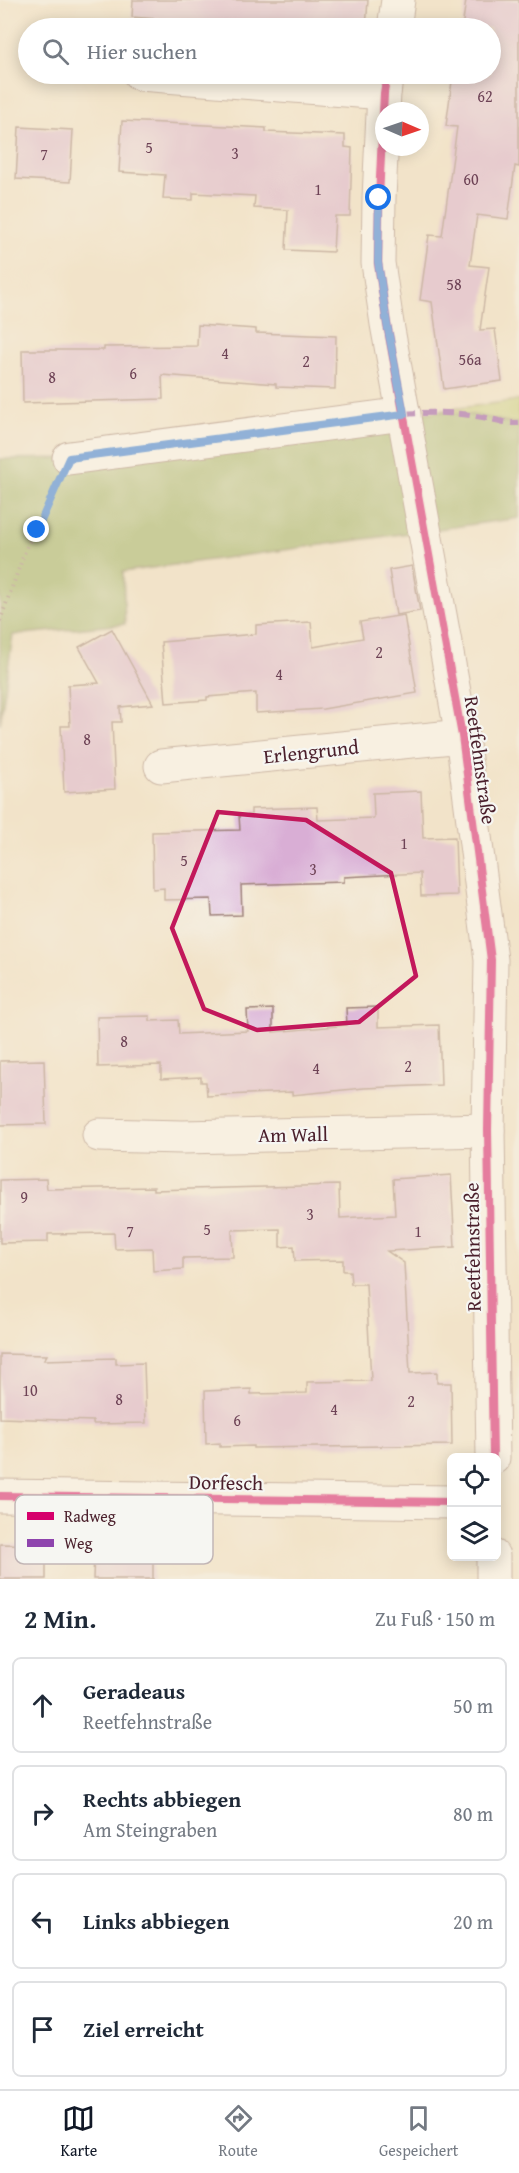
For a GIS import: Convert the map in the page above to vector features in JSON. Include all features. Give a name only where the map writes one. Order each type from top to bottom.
[{"type":"street","points":[[395,18],[398,0]]},
{"type":"street","name":"Reetfehnstraße","points":[[386,84],[379,198],[378,262],[387,324],[462,736],[491,960],[488,1130],[493,1453]]},
{"type":"street","points":[[69,458],[404,414]]},
{"type":"street","name":"Erlengrund","points":[[161,766],[462,736]]},
{"type":"street","name":"Am Wall","points":[[99,1135],[182,1137],[488,1130]]},
{"type":"street","name":"Dorfesch","points":[[0,1496],[15,1496]]},
{"type":"street","name":"Dorfesch","points":[[213,1499],[447,1502]]},
{"type":"street","points":[[493,1561],[493,1579]]},
{"type":"path","points":[[0,621],[27,546],[44,516],[69,458]]},
{"type":"highlighted area","points":[[218,812],[306,820],[391,873],[416,976],[359,1022],[257,1030],[204,1009],[172,928]]},
{"type":"green space","points":[[519,400],[519,423],[437,411]]},
{"type":"green space","points":[[437,411],[519,423],[519,518],[123,572],[125,624],[13,635],[0,724],[0,459],[69,458]]},
{"type":"building","points":[[133,0],[368,0],[367,18],[132,17]]},
{"type":"building","points":[[466,0],[519,0],[519,167],[515,166],[508,219],[477,215],[470,265],[489,267],[480,330],[495,329],[502,381],[444,389],[432,302],[420,300],[429,235],[442,236],[457,127],[446,126],[452,84],[501,84],[501,18],[463,18]]},
{"type":"building","points":[[122,121],[266,128],[266,132],[345,135],[345,147],[352,148],[350,216],[335,216],[333,252],[286,250],[288,210],[254,208],[255,196],[193,193],[193,200],[163,199],[165,175],[119,172]]},
{"type":"building","points":[[19,127],[73,130],[70,182],[16,179]]},
{"type":"building","points":[[198,325],[256,329],[256,333],[336,336],[335,389],[276,387],[276,384],[162,375],[163,399],[23,403],[22,350],[104,350],[104,347],[197,346]]},
{"type":"building","points":[[412,566],[420,611],[396,615],[389,570]]},
{"type":"building","points":[[404,615],[417,693],[323,709],[256,713],[256,693],[166,703],[161,642],[256,634],[256,625],[311,622],[313,647],[363,638],[360,622]]},
{"type":"building","points":[[112,629],[153,704],[120,707],[121,722],[112,722],[115,789],[64,792],[61,726],[70,726],[68,685],[99,683],[79,647]]},
{"type":"building","points":[[421,791],[423,838],[455,837],[457,895],[421,896],[420,873],[344,877],[344,882],[241,885],[242,915],[212,916],[211,899],[164,900],[164,888],[153,889],[152,832],[240,830],[239,815],[251,815],[251,809],[317,807],[318,820],[374,818],[373,793]]},
{"type":"building","points":[[378,1007],[378,1027],[439,1025],[441,1085],[364,1088],[292,1095],[292,1092],[207,1096],[206,1082],[201,1082],[201,1077],[161,1079],[161,1065],[98,1067],[97,1017],[150,1016],[150,1021],[178,1020],[179,1034],[248,1031],[247,1010],[273,1009],[273,1032],[347,1025],[346,1008]]},
{"type":"building","points":[[44,1060],[46,1124],[0,1125],[0,1061]]},
{"type":"building","points":[[451,1175],[455,1247],[387,1251],[404,1263],[410,1373],[437,1372],[437,1383],[451,1383],[452,1445],[253,1448],[253,1446],[220,1447],[220,1443],[206,1444],[205,1391],[251,1389],[251,1394],[307,1393],[307,1382],[371,1381],[366,1284],[351,1284],[350,1271],[343,1271],[343,1260],[295,1261],[294,1246],[280,1247],[280,1229],[232,1230],[233,1257],[183,1258],[183,1269],[153,1271],[152,1248],[115,1249],[114,1233],[48,1234],[48,1242],[0,1243],[0,1180],[46,1179],[47,1189],[154,1187],[154,1190],[339,1185],[340,1218],[395,1215],[393,1179]]},
{"type":"building","points":[[0,1354],[47,1355],[44,1360],[116,1358],[116,1364],[144,1363],[146,1423],[93,1424],[93,1421],[0,1418]]},
{"type":"building","points":[[0,1544],[15,1544],[15,1564],[46,1564],[46,1579],[0,1579]]},
{"type":"building","points":[[94,1564],[153,1564],[153,1579],[93,1579]]},
{"type":"marked path","points":[[404,414],[458,414],[519,423]]},
{"type":"cycle path","points":[[385,84],[378,263],[387,324],[462,736],[491,960],[488,1130],[493,1453]]},
{"type":"cycle path","points":[[0,1496],[15,1496]]},
{"type":"cycle path","points":[[213,1499],[447,1502]]},
{"type":"route","points":[[37,530],[69,458],[404,414],[378,262],[379,198]]}]
